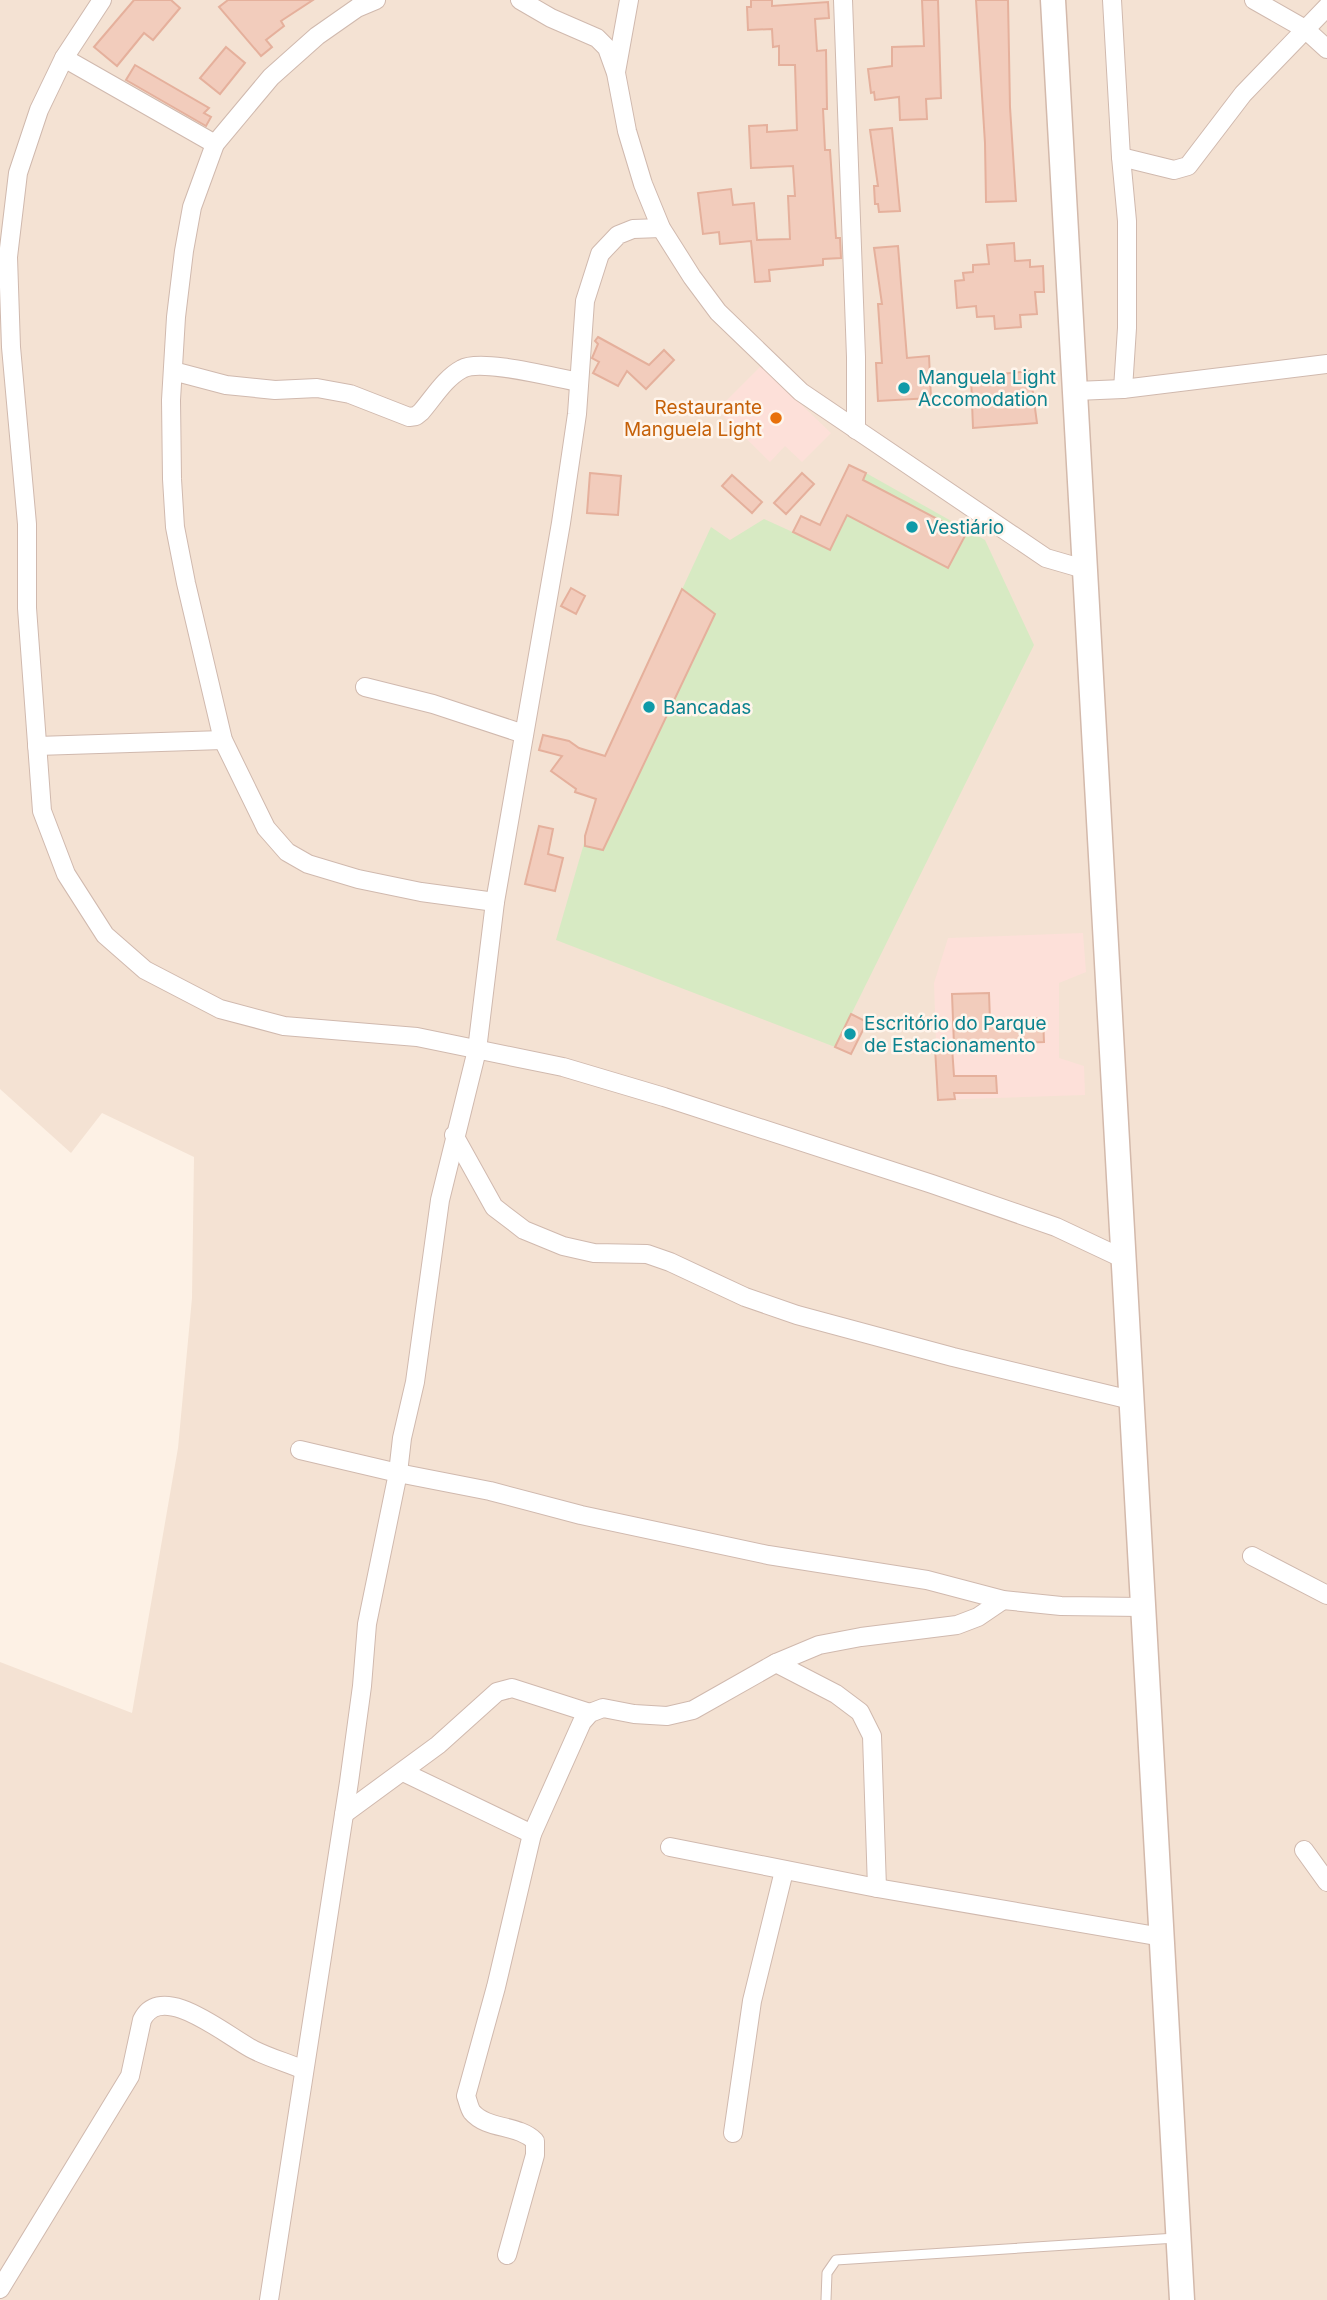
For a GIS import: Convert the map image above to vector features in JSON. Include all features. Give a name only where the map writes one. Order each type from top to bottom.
[{"type":"main road","points":[[1053,0],[1141,1607],[1182,2300]]},
{"type":"street","points":[[102,0],[64,58],[38,110],[18,173],[8,257],[11,346],[27,524],[27,608],[42,811],[66,874],[105,934],[145,970],[220,1009],[284,1026],[417,1037],[563,1067],[664,1097],[1056,1227],[1124,1259]]},
{"type":"street","points":[[376,0],[356,8],[317,36],[271,77],[215,144],[192,207],[184,251],[173,372],[172,479],[176,527],[186,583],[223,740],[266,828],[287,852],[308,864],[421,892],[495,902]]},
{"type":"street","points":[[520,0],[551,18],[597,38],[607,48],[616,73],[627,131],[643,184],[661,228],[718,312],[801,393],[1045,558],[1084,569]]},
{"type":"street","points":[[616,73],[629,0]]},
{"type":"street","points":[[843,0],[856,357],[856,430]]},
{"type":"street","points":[[1112,0],[1127,221],[1127,328],[1123,389]]},
{"type":"street","points":[[1254,0],[1305,29],[1327,49]]},
{"type":"street","points":[[1121,157],[1174,170],[1188,166],[1243,94],[1327,7]]},
{"type":"street","points":[[64,58],[215,144]]},
{"type":"street","points":[[269,2300],[344,1814],[368,1624],[415,1382],[440,1200],[477,1050],[495,902],[561,523],[577,414],[585,301],[600,254],[618,235],[633,229],[661,228]]},
{"type":"street","points":[[1076,391],[1123,389],[1327,364]]},
{"type":"street","points":[[173,372],[226,384],[275,390],[317,388],[350,394],[409,417],[421,412],[448,379],[464,367],[484,365],[579,382]]},
{"type":"street","points":[[365,687],[433,704],[524,734]]},
{"type":"street","points":[[37,746],[223,740]]},
{"type":"street","points":[[454,1135],[494,1207],[524,1230],[563,1246],[594,1253],[647,1254],[745,1297],[797,1315],[953,1357],[1131,1400]]},
{"type":"street","points":[[300,1450],[768,1555],[927,1580],[1003,1600],[1061,1606],[1141,1607]]},
{"type":"street","points":[[1252,1556],[1327,1595]]},
{"type":"street","points":[[507,2255],[535,2155],[535,2141],[527,2134],[483,2120],[471,2111],[466,2096],[496,1987],[532,1834],[582,1722],[590,1713],[603,1708],[667,1716],[693,1710],[776,1663],[819,1645],[957,1625],[978,1617],[1003,1600]]},
{"type":"street","points":[[776,1663],[836,1694],[860,1712],[872,1736],[877,1888]]},
{"type":"street","points":[[344,1814],[438,1745],[497,1692],[512,1689],[590,1713]]},
{"type":"street","points":[[403,1772],[532,1834]]},
{"type":"street","points":[[670,1847],[784,1871],[1162,1937]]},
{"type":"street","points":[[1304,1850],[1327,1882]]},
{"type":"street","points":[[733,2133],[752,2001],[784,1871]]},
{"type":"street","points":[[0,2289],[130,2076],[145,2012],[155,2007],[179,2007],[199,2015],[254,2050],[304,2070]]},
{"type":"lane","points":[[826,2300],[827,2273],[836,2260],[1178,2238]]},
{"type":"shaded area","points":[[0,0],[1327,0],[1327,2300],[0,2300],[0,1662],[132,1713],[178,1448],[192,1298],[194,1157],[102,1113],[71,1153],[0,1089]]},
{"type":"shaded area","points":[[761,366],[831,433],[802,462],[785,446],[770,462],[717,410]]},
{"type":"shaded area","points":[[1083,933],[1086,972],[1059,983],[1059,1058],[1084,1066],[1085,1095],[938,1100],[934,983],[948,938]]},
{"type":"green space","points":[[866,473],[985,540],[1034,645],[835,1047],[556,940],[609,757],[608,749],[711,527],[730,540],[764,519],[830,549]]},
{"type":"building","points":[[134,0],[171,0],[180,8],[153,40],[144,33],[117,66],[94,47]]},
{"type":"building","points":[[228,0],[313,0],[281,21],[284,26],[266,40],[272,47],[261,56],[219,7]]},
{"type":"building","points":[[751,0],[772,0],[772,6],[828,2],[829,18],[815,19],[817,51],[826,50],[827,109],[823,109],[825,150],[830,150],[836,238],[840,238],[841,258],[823,259],[823,265],[769,270],[770,281],[755,282],[751,241],[720,244],[719,232],[703,234],[698,193],[731,189],[733,205],[754,203],[757,240],[790,239],[788,196],[795,196],[793,166],[751,168],[749,126],[767,125],[767,132],[797,130],[795,65],[779,65],[779,46],[773,47],[772,29],[748,30],[747,7],[751,7]]},
{"type":"building","points":[[922,0],[938,0],[941,98],[926,99],[927,119],[900,120],[899,97],[875,100],[874,92],[871,93],[868,69],[892,66],[892,47],[924,46]]},
{"type":"building","points":[[976,0],[1008,0],[1010,107],[1016,201],[986,202]]},
{"type":"building","points":[[226,47],[245,63],[220,94],[200,78]]},
{"type":"building","points":[[135,65],[209,108],[204,113],[211,117],[206,126],[126,80]]},
{"type":"building","points":[[892,128],[900,211],[879,212],[878,204],[875,204],[874,186],[878,186],[870,130]]},
{"type":"building","points":[[1014,243],[1015,261],[1030,260],[1030,267],[1043,266],[1044,292],[1035,292],[1037,314],[1020,315],[1021,327],[995,329],[994,316],[977,317],[976,306],[957,308],[955,281],[964,280],[963,273],[973,272],[973,265],[989,264],[987,245]]},
{"type":"building","points":[[898,246],[907,358],[929,356],[931,398],[878,401],[876,363],[882,363],[878,304],[882,304],[874,248]]},
{"type":"building","points":[[598,337],[649,365],[664,350],[674,360],[646,389],[627,371],[618,386],[593,373],[599,362],[592,358]]},
{"type":"building","points":[[1030,371],[1037,423],[973,428],[971,377]]},
{"type":"building","name":"Vestiário","points":[[849,465],[866,473],[863,480],[966,534],[948,568],[847,515],[830,550],[793,532],[801,516],[820,525]]},
{"type":"building","points":[[590,473],[621,476],[618,515],[587,513]]},
{"type":"building","points":[[802,473],[814,484],[786,514],[774,503]]},
{"type":"building","points":[[732,475],[762,502],[752,513],[722,486]]},
{"type":"building","points":[[571,588],[585,596],[576,614],[561,606]]},
{"type":"building","name":"Bancadas","points":[[682,589],[715,614],[603,850],[585,846],[585,836],[596,799],[575,792],[576,789],[551,771],[562,756],[539,750],[543,735],[569,741],[579,748],[605,756]]},
{"type":"building","points":[[539,826],[553,829],[548,854],[563,858],[555,891],[525,884]]},
{"type":"building","points":[[989,993],[990,1021],[1043,1018],[1044,1042],[954,1045],[952,994]]},
{"type":"building","name":"Escritório do Parque de Estacionamento","points":[[851,1014],[867,1022],[851,1054],[835,1047]]},
{"type":"building","points":[[952,1047],[954,1076],[996,1076],[997,1093],[954,1093],[955,1099],[938,1100],[935,1048]]},
{"type":"place","name":"Manguela Light Accomodation","points":[[904,388]]},
{"type":"place","name":"Restaurante Manguela Light","points":[[776,418]]},
{"type":"place","name":"Vestiário","points":[[912,527]]},
{"type":"place","name":"Bancadas","points":[[649,707]]},
{"type":"place","name":"Escritório do Parque de Estacionamento","points":[[850,1034]]}]
